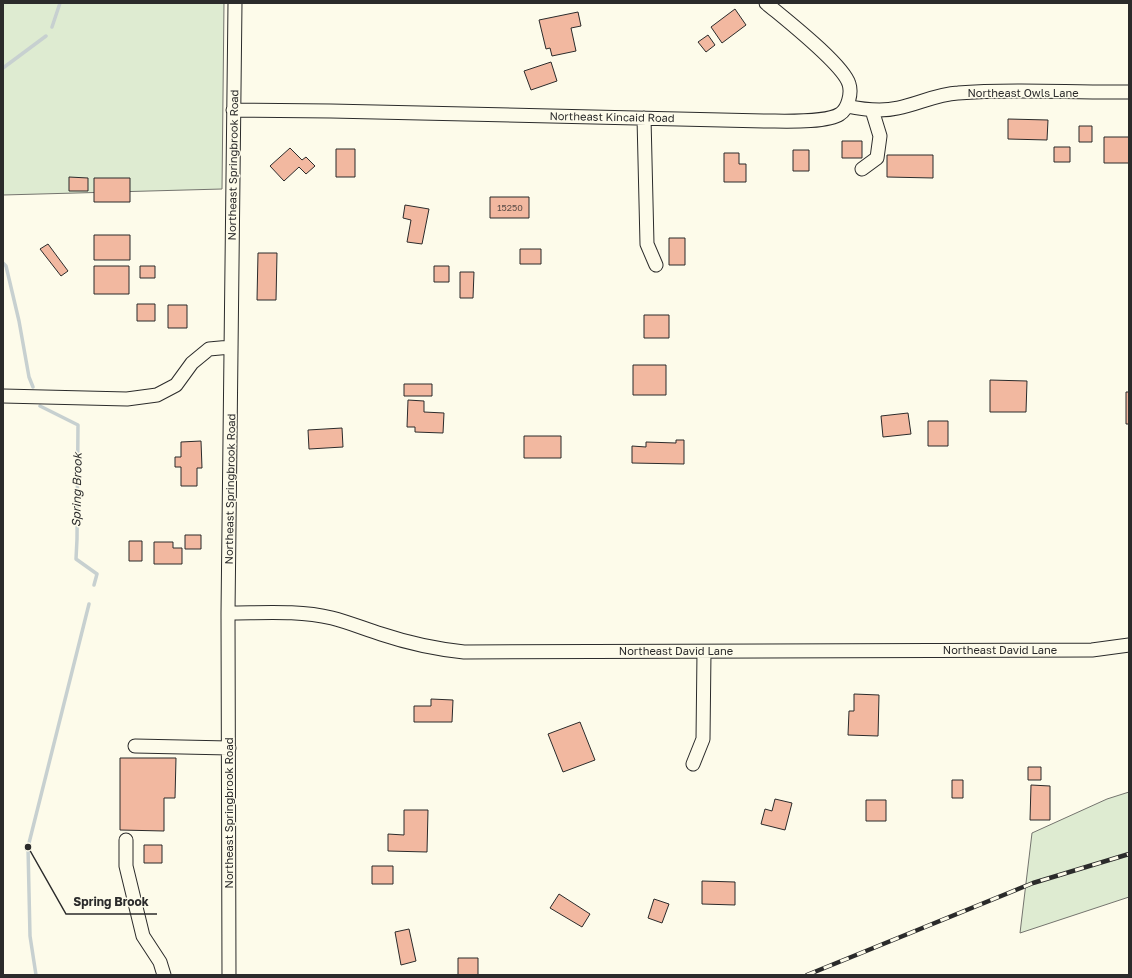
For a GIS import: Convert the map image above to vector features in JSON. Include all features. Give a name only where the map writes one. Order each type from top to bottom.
[{"type":"street","name":"Northeast Springbrook Road","points":[[229,975],[228,613],[235,3]]},
{"type":"street","points":[[766,3],[839,68],[850,84],[850,94],[847,106]]},
{"type":"street","name":"Northeast Owls Lane","points":[[847,106],[882,111],[900,108],[932,98],[960,93],[1002,90],[1090,93],[1129,92]]},
{"type":"street","name":"Northeast Kincaid Road","points":[[233,110],[767,121],[826,119],[840,115],[847,106]]},
{"type":"street","points":[[862,169],[878,158],[880,136],[872,110]]},
{"type":"street","points":[[644,118],[647,244],[656,265]]},
{"type":"street","points":[[3,396],[127,399],[157,395],[176,385],[192,363],[209,349],[231,347]]},
{"type":"street","name":"Northeast David Lane","points":[[228,613],[298,613],[316,615],[332,618],[424,646],[464,652],[1092,650],[1129,645]]},
{"type":"street","points":[[693,764],[703,739],[704,652]]},
{"type":"street","points":[[134,746],[229,748]]},
{"type":"street","points":[[126,840],[126,866],[143,936],[160,962],[164,975]]},
{"type":"green space","points":[[3,3],[224,3],[222,189],[3,195]]},
{"type":"green space","points":[[1129,792],[1129,897],[1020,933],[1032,833],[1107,799]]},
{"type":"building","points":[[735,9],[746,25],[722,43],[711,27]]},
{"type":"building","points":[[578,12],[581,26],[571,28],[576,51],[552,56],[550,48],[546,49],[539,20]]},
{"type":"building","points":[[708,35],[715,45],[706,52],[698,42]]},
{"type":"building","points":[[551,62],[557,81],[531,90],[524,71]]},
{"type":"building","points":[[1008,119],[1048,120],[1047,140],[1008,139]]},
{"type":"building","points":[[1079,126],[1092,126],[1092,142],[1079,142]]},
{"type":"building","points":[[1104,137],[1129,137],[1129,163],[1104,163]]},
{"type":"building","points":[[842,141],[862,141],[862,158],[842,158]]},
{"type":"building","points":[[1054,147],[1070,147],[1070,162],[1054,162]]},
{"type":"building","points":[[290,148],[302,160],[306,157],[315,166],[306,174],[299,167],[284,181],[270,166]]},
{"type":"building","points":[[336,149],[355,149],[355,177],[336,177]]},
{"type":"building","points":[[793,150],[809,150],[809,171],[793,171]]},
{"type":"building","points":[[724,153],[739,153],[739,164],[746,164],[746,182],[724,182]]},
{"type":"building","points":[[887,155],[933,155],[933,178],[887,177]]},
{"type":"building","points":[[69,177],[88,178],[88,191],[69,191]]},
{"type":"building","points":[[94,178],[130,178],[130,202],[94,202]]},
{"type":"building","points":[[490,197],[529,197],[529,218],[490,218]]},
{"type":"building","points":[[405,205],[429,209],[422,244],[407,242],[411,220],[403,218]]},
{"type":"building","points":[[94,235],[130,235],[130,260],[94,260]]},
{"type":"building","points":[[669,238],[685,238],[685,265],[669,265]]},
{"type":"building","points":[[48,244],[68,271],[61,276],[40,249]]},
{"type":"building","points":[[520,249],[541,249],[541,264],[520,264]]},
{"type":"building","points":[[258,253],[277,253],[276,300],[257,300]]},
{"type":"building","points":[[94,266],[129,266],[129,294],[94,294]]},
{"type":"building","points":[[140,266],[155,266],[155,278],[140,278]]},
{"type":"building","points":[[434,266],[449,266],[449,282],[434,282]]},
{"type":"building","points":[[460,272],[474,272],[473,298],[460,298]]},
{"type":"building","points":[[137,304],[155,304],[155,321],[137,321]]},
{"type":"building","points":[[168,305],[187,305],[187,328],[168,328]]},
{"type":"building","points":[[644,315],[669,315],[669,338],[644,338]]},
{"type":"building","points":[[633,365],[666,365],[666,395],[633,395]]},
{"type":"building","points":[[990,380],[1027,381],[1026,412],[990,412]]},
{"type":"building","points":[[404,384],[432,384],[432,396],[404,396]]},
{"type":"building","points":[[1126,392],[1129,392],[1129,424],[1126,424]]},
{"type":"building","points":[[408,400],[424,401],[424,412],[444,413],[443,433],[415,432],[415,427],[407,427]]},
{"type":"building","points":[[908,413],[911,434],[883,437],[881,416]]},
{"type":"building","points":[[928,421],[948,421],[948,446],[928,446]]},
{"type":"building","points":[[342,428],[343,447],[309,449],[308,430]]},
{"type":"building","points":[[524,436],[561,436],[561,458],[524,458]]},
{"type":"building","points":[[676,440],[684,440],[684,464],[632,463],[632,446],[646,447],[646,442],[676,443]]},
{"type":"building","points":[[201,441],[202,468],[197,468],[197,486],[181,486],[181,467],[175,467],[175,457],[181,457],[181,442]]},
{"type":"building","points":[[185,535],[201,535],[201,549],[185,549]]},
{"type":"building","points":[[129,541],[142,541],[142,561],[129,561]]},
{"type":"building","points":[[154,542],[173,542],[173,548],[182,548],[182,564],[154,564]]},
{"type":"building","points":[[854,694],[879,695],[878,736],[848,735],[849,711],[854,711]]},
{"type":"building","points":[[431,699],[453,700],[452,722],[414,722],[414,706],[431,706]]},
{"type":"building","points":[[580,722],[595,760],[563,772],[548,734]]},
{"type":"building","points":[[120,758],[176,758],[175,798],[164,798],[164,831],[120,830]]},
{"type":"building","points":[[1028,767],[1041,767],[1041,780],[1028,780]]},
{"type":"building","points":[[952,780],[963,780],[963,798],[952,798]]},
{"type":"building","points":[[1031,785],[1050,786],[1050,820],[1030,820]]},
{"type":"building","points":[[775,799],[792,803],[785,830],[761,824],[765,809],[772,811]]},
{"type":"building","points":[[866,800],[886,800],[886,821],[866,821]]},
{"type":"building","points":[[404,810],[428,810],[427,852],[388,851],[388,834],[404,835]]},
{"type":"building","points":[[144,845],[162,845],[162,863],[144,863]]},
{"type":"building","points":[[372,866],[393,866],[393,884],[372,884]]},
{"type":"building","points":[[702,881],[735,882],[735,905],[702,904]]},
{"type":"building","points":[[559,894],[590,914],[582,927],[550,908]]},
{"type":"building","points":[[654,899],[669,904],[662,923],[648,918]]},
{"type":"building","points":[[409,929],[416,961],[401,965],[395,932]]},
{"type":"building","points":[[458,958],[478,958],[478,975],[458,975]]},
{"type":"waterway","name":"Spring Brook","points":[[52,27],[60,3]]},
{"type":"waterway","name":"Spring Brook","points":[[3,68],[46,36]]},
{"type":"waterway","name":"Spring Brook","points":[[3,263],[6,266],[19,321],[29,377],[33,387]]},
{"type":"waterway","name":"Spring Brook","points":[[40,406],[78,425],[76,559],[97,574],[94,585]]},
{"type":"waterway","name":"Spring Brook","points":[[36,975],[30,936],[28,847],[89,604]]},
{"type":"railway","points":[[807,975],[1033,883],[1129,854]]},
{"type":"place","name":"Spring Brook","points":[[28,847]]}]
